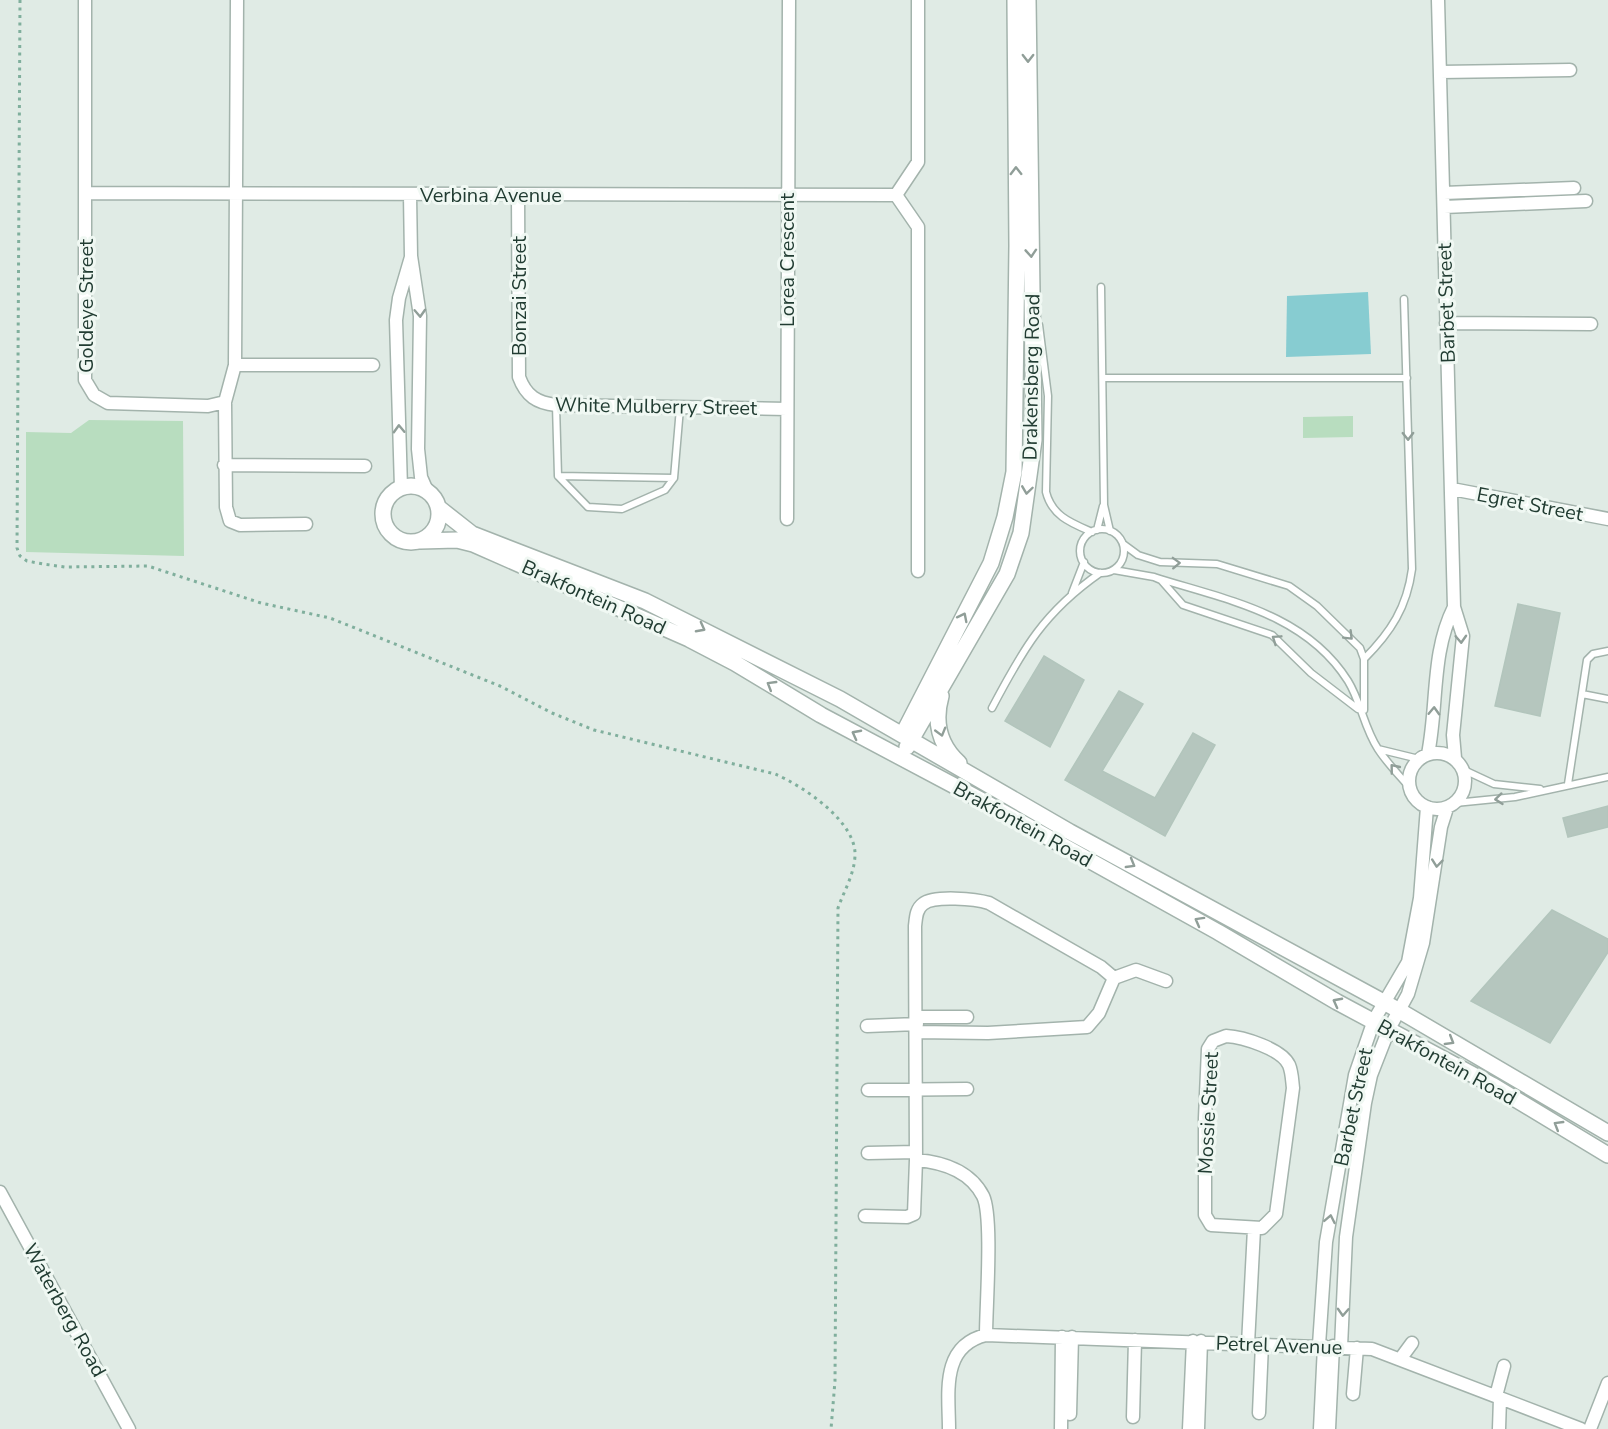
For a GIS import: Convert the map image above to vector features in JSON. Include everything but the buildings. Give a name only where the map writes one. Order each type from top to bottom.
[{"type":"street","name":"Goldeye Street","points":[[85,0],[87,193],[84,369],[89,389],[94,395],[108,403],[208,406],[225,402]]},
{"type":"street","points":[[237,0],[235,365],[225,402],[226,507],[230,521],[240,525],[306,524]]},
{"type":"street","name":"Lorea Crescent","points":[[787,519],[789,0]]},
{"type":"street","points":[[918,0],[918,162],[896,195],[918,227],[918,571]]},
{"type":"street","name":"Drakensberg Road","points":[[907,737],[991,563],[1005,517],[1014,472],[1017,258],[1015,0]]},
{"type":"street","name":"Drakensberg Road","points":[[896,755],[982,620],[1007,574],[1021,533],[1034,440],[1033,292],[1029,228],[1028,0]]},
{"type":"street","name":"Barbet Street","points":[[1437,0],[1454,606],[1463,636],[1453,735],[1455,758]]},
{"type":"street","points":[[1440,72],[1570,70]]},
{"type":"street","points":[[1444,193],[1574,188]]},
{"type":"street","name":"Verbina Avenue","points":[[87,193],[896,195]]},
{"type":"street","points":[[410,195],[411,256],[420,316],[418,449],[421,477],[427,491],[439,508],[438,525],[428,538],[412,543],[395,538],[385,524],[383,515],[388,499],[401,488],[415,486],[427,491]]},
{"type":"street","name":"Bonzai Street","points":[[518,195],[519,377],[529,394]]},
{"type":"street","points":[[1444,207],[1586,201]]},
{"type":"street","points":[[401,488],[396,320],[399,298],[411,256]]},
{"type":"street","points":[[1446,323],[1591,324]]},
{"type":"street","points":[[235,365],[373,365]]},
{"type":"street","name":"White Mulberry Street","points":[[529,394],[535,401],[556,405],[787,409]]},
{"type":"street","points":[[224,465],[365,466]]},
{"type":"street","name":"Egret Street","points":[[1452,489],[1608,519]]},
{"type":"street","name":"Brakfontein Road","points":[[439,508],[472,534],[674,615],[840,699],[985,784],[1400,1011],[1608,1133]]},
{"type":"street","name":"Brakfontein Road","points":[[420,541],[457,540],[473,544],[666,629],[735,663],[821,715],[1492,1085],[1608,1155]]},
{"type":"street","name":"Barbet Street","points":[[1423,756],[1434,719],[1439,646],[1443,629],[1454,606]]},
{"type":"street","points":[[666,629],[674,615]]},
{"type":"street","points":[[946,675],[937,713],[939,731],[953,758],[985,784]]},
{"type":"street","points":[[1442,753],[1455,758],[1464,770],[1465,788],[1451,806],[1427,807],[1416,800],[1410,788],[1410,772],[1423,756],[1442,753]]},
{"type":"street","name":"Barbet Street","points":[[1329,1346],[1371,1075],[1389,1029],[1400,1011],[1424,943],[1442,827],[1451,806]]},
{"type":"street","name":"Barbet Street","points":[[1329,1346],[1325,1251],[1356,1075],[1374,1020],[1404,972],[1413,942],[1424,867],[1427,807]]},
{"type":"street","points":[[865,1216],[914,1214],[917,1089],[915,926],[917,911],[931,900],[980,900],[989,903],[1101,967],[1114,978]]},
{"type":"street","points":[[867,1026],[917,1025],[988,1033],[1087,1027],[1099,1013],[1114,978],[1136,970],[1166,981]]},
{"type":"street","points":[[917,1025],[967,1017]]},
{"type":"street","name":"Mossie Street","points":[[1226,1036],[1249,1041],[1282,1055],[1292,1073],[1293,1088],[1276,1214],[1262,1228],[1254,1229],[1211,1226],[1204,1215],[1208,1049],[1213,1041],[1226,1036]]},
{"type":"street","points":[[868,1090],[967,1089]]},
{"type":"street","points":[[868,1153],[916,1156],[952,1167],[973,1183],[983,1196],[987,1223],[986,1335]]},
{"type":"street","name":"Waterberg Road","points":[[0,1192],[129,1429]]},
{"type":"street","points":[[1248,1344],[1254,1229]]},
{"type":"street","points":[[1325,1251],[1345,1254]]},
{"type":"street","name":"Petrel Avenue","points":[[950,1429],[949,1369],[956,1356],[966,1345],[986,1335],[1371,1349],[1401,1358],[1581,1429]]},
{"type":"street","points":[[1067,1337],[1070,1414]]},
{"type":"street","points":[[1061,1429],[1067,1337]]},
{"type":"street","points":[[1133,1417],[1136,1340]]},
{"type":"street","points":[[1189,1429],[1197,1341]]},
{"type":"street","points":[[1197,1341],[1198,1429]]},
{"type":"street","points":[[1401,1358],[1412,1342]]},
{"type":"street","points":[[1259,1413],[1262,1344]]},
{"type":"street","points":[[1320,1429],[1329,1346]]},
{"type":"street","points":[[1329,1346],[1329,1429]]},
{"type":"street","points":[[1353,1394],[1357,1348]]},
{"type":"street","points":[[1498,1429],[1498,1397],[1504,1366]]},
{"type":"street","points":[[1590,1429],[1608,1383]]},
{"type":"lane","points":[[1101,287],[1104,505],[1110,531],[1138,555],[1160,562],[1217,564],[1288,586],[1309,599],[1360,648],[1364,658],[1362,687],[1366,719]]},
{"type":"lane","points":[[1033,292],[1048,396],[1046,492],[1049,503],[1057,514],[1094,531],[1110,531]]},
{"type":"lane","points":[[1364,658],[1398,619],[1412,569],[1404,299]]},
{"type":"lane","points":[[1104,378],[1407,378]]},
{"type":"lane","points":[[556,405],[558,476],[588,507],[622,509],[665,490],[674,478],[680,407]]},
{"type":"lane","points":[[558,476],[674,478]]},
{"type":"lane","points":[[1072,593],[1084,562],[1081,549],[1086,537],[1094,531],[1104,505]]},
{"type":"lane","points":[[1114,570],[1123,558],[1123,544]]},
{"type":"lane","points":[[1084,562],[1100,573]]},
{"type":"lane","points":[[992,708],[1022,652],[1038,629],[1072,593],[1100,573],[1114,570],[1154,577],[1261,611],[1302,632],[1348,681],[1377,748],[1410,788]]},
{"type":"lane","points":[[1154,577],[1161,580],[1183,605],[1272,635],[1325,685],[1354,703],[1366,719]]},
{"type":"lane","points":[[1568,784],[1587,660],[1593,654],[1608,651]]},
{"type":"lane","points":[[1582,694],[1608,699]]},
{"type":"lane","points":[[1377,748],[1423,756]]},
{"type":"lane","points":[[1464,770],[1494,784],[1541,790]]},
{"type":"lane","points":[[1451,806],[1515,797],[1608,777]]},
{"type":"path","points":[[20,0],[17,548],[20,556],[27,561],[65,567],[148,566],[261,603],[330,618],[460,669],[552,714],[594,730],[775,774],[798,784],[825,806],[852,834],[855,843],[854,871],[838,908],[835,1381],[831,1429]]},
{"type":"green space","points":[[1353,416],[1353,437],[1303,438],[1303,417]]},
{"type":"green space","points":[[89,420],[183,421],[184,556],[26,552],[26,432],[71,433]]},
{"type":"water","points":[[1368,292],[1371,354],[1286,357],[1287,296]]}]
